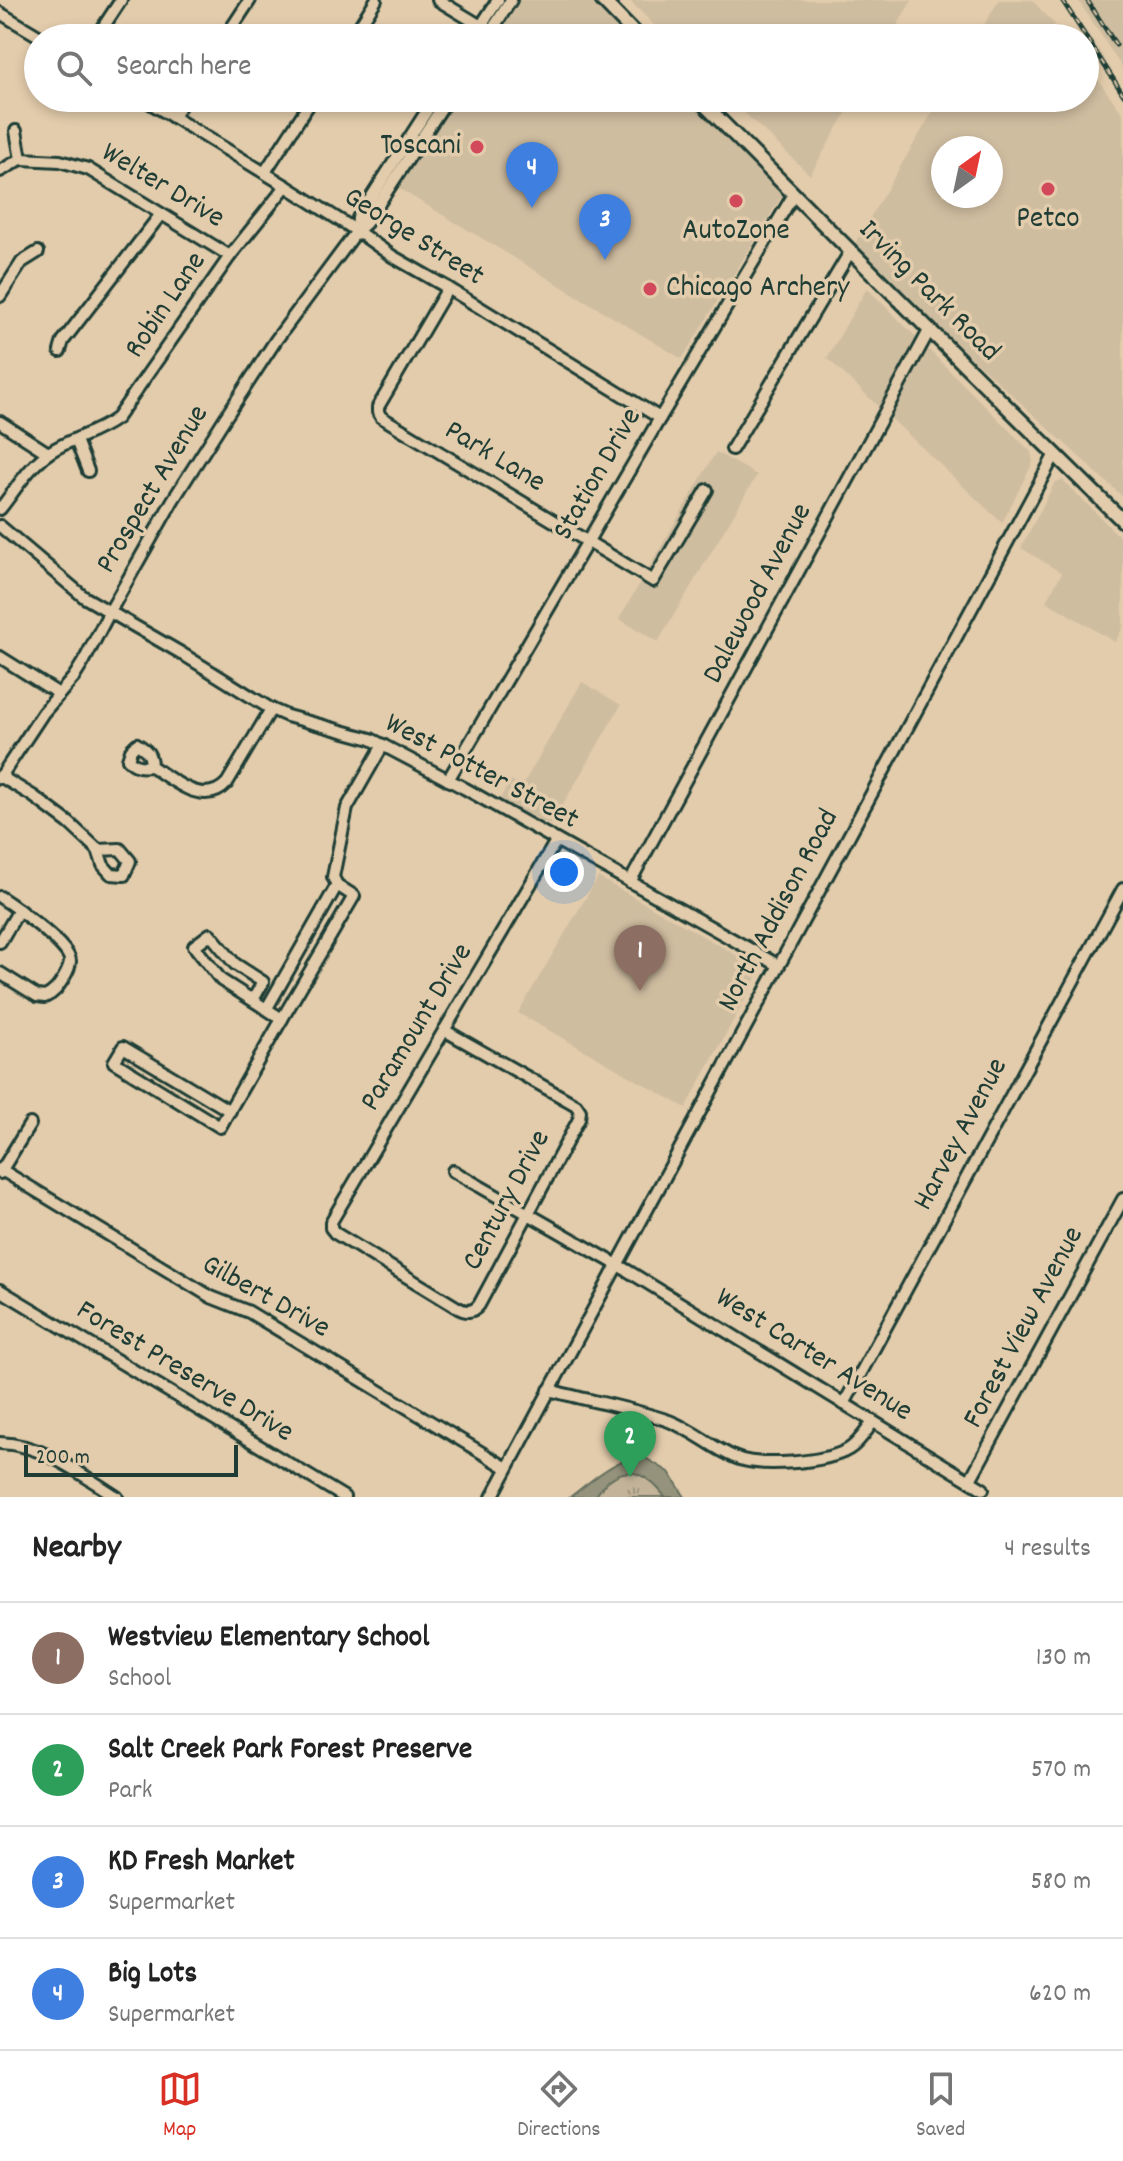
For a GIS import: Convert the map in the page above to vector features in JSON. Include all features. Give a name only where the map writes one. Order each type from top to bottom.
[{"type":"main road","points":[[602,0],[625,24]]},
{"type":"main road","name":"Irving Park Road","points":[[712,112],[1123,521]]},
{"type":"street","points":[[105,24],[121,0]]},
{"type":"street","points":[[234,24],[250,0]]},
{"type":"street","points":[[361,24],[376,0]]},
{"type":"street","points":[[438,0],[476,24]]},
{"type":"street","points":[[489,24],[498,0]]},
{"type":"street","points":[[492,24],[511,0]]},
{"type":"street","points":[[0,13],[24,27]]},
{"type":"street","name":"George Street","points":[[165,112],[265,172],[392,256],[660,418]]},
{"type":"street","points":[[173,117],[176,112]]},
{"type":"street","points":[[265,172],[304,112]]},
{"type":"street","name":"Prospect Avenue","points":[[357,231],[358,218],[426,112]]},
{"type":"street","name":"Prospect Avenue","points":[[0,777],[36,723],[84,661],[173,500],[276,340],[366,223],[439,112]]},
{"type":"street","points":[[0,171],[21,159],[16,131]]},
{"type":"street","name":"Welter Drive","points":[[21,159],[60,161],[80,166],[230,256]]},
{"type":"street","name":"Robin Lane","points":[[0,509],[48,453],[106,427],[117,418],[230,256],[286,186]]},
{"type":"street","name":"Station Drive","points":[[448,780],[794,194]]},
{"type":"street","points":[[60,351],[63,341],[161,214]]},
{"type":"street","points":[[0,296],[22,262],[38,252]]},
{"type":"street","points":[[732,449],[850,252]]},
{"type":"street","name":"Park Lane","points":[[448,288],[378,407],[381,417],[653,581],[707,490]]},
{"type":"street","name":"Dalewood Avenue","points":[[630,882],[930,329]]},
{"type":"street","points":[[0,422],[48,453]]},
{"type":"street","points":[[76,440],[88,471]]},
{"type":"street","name":"North Addison Road","points":[[492,1497],[1055,454]]},
{"type":"street","name":"West Potter Street","points":[[0,526],[77,592],[271,709],[383,745],[778,965]]},
{"type":"street","points":[[0,657],[59,694]]},
{"type":"street","points":[[151,766],[198,793],[218,791],[227,783],[271,709]]},
{"type":"street","points":[[230,1111],[123,1047],[114,1062],[220,1127],[230,1111],[354,896],[337,885],[333,877],[347,808],[383,745]]},
{"type":"street","points":[[0,777],[33,796],[98,850]]},
{"type":"street","name":"Paramount Drive","points":[[473,1311],[463,1311],[342,1237],[331,1228],[331,1222],[556,841]]},
{"type":"street","points":[[267,1008],[337,885]]},
{"type":"street","name":"Harvey Avenue","points":[[844,1404],[1123,889]]},
{"type":"street","points":[[0,897],[48,934],[70,959],[68,971],[57,988],[45,997],[37,996],[0,973]]},
{"type":"street","points":[[0,942],[19,910]]},
{"type":"street","points":[[253,1000],[263,982],[235,964],[210,934],[194,946],[221,980],[282,1019]]},
{"type":"street","name":"Century Drive","points":[[444,1030],[576,1105],[580,1111],[579,1119],[473,1311]]},
{"type":"street","points":[[1,1171],[30,1124]]},
{"type":"street","name":"Gilbert Drive","points":[[1,1171],[211,1297],[249,1312],[507,1468]]},
{"type":"street","name":"West Carter Avenue","points":[[453,1171],[617,1264],[983,1489]]},
{"type":"street","name":"Forest View Avenue","points":[[970,1480],[1123,1199]]},
{"type":"street","name":"Forest Preserve Drive","points":[[0,1290],[344,1497]]},
{"type":"street","points":[[549,1390],[665,1420],[700,1436],[733,1457],[762,1463],[803,1461],[843,1452],[856,1443],[873,1422]]},
{"type":"street","points":[[0,1443],[11,1443],[48,1455],[117,1497]]},
{"type":"shaded area","points":[[513,0],[600,0],[623,24],[498,24]]},
{"type":"shaded area","points":[[629,0],[912,0],[898,24],[653,24]]},
{"type":"shaded area","points":[[999,0],[1032,0],[1054,24],[984,24]]},
{"type":"shaded area","points":[[1078,0],[1123,0],[1123,69],[1099,32],[1099,24],[1094,24]]},
{"type":"shaded area","points":[[1099,81],[1123,114],[1123,497],[852,248],[933,112],[1099,112]]},
{"type":"shaded area","points":[[444,112],[710,112],[791,195],[780,199],[682,359],[398,188]]},
{"type":"shaded area","points":[[744,112],[847,112],[810,175]]},
{"type":"shaded area","points":[[867,288],[1031,452],[1033,462],[1002,523],[827,358]]},
{"type":"shaded area","points":[[716,452],[757,475],[658,642],[619,619]]},
{"type":"shaded area","points":[[1063,480],[1123,540],[1123,628],[1115,642],[1046,601],[1062,573],[1021,548],[1055,482]]},
{"type":"shaded area","points":[[582,682],[621,705],[551,825],[496,805],[511,780],[522,786]]},
{"type":"shaded area","points":[[598,877],[761,969],[686,1108],[518,1013]]},
{"type":"shaded area","points":[[642,1456],[669,1472],[685,1497],[665,1497],[647,1479],[624,1473],[606,1483],[595,1497],[570,1497],[613,1466]]},
{"type":"green space","points":[[631,1466],[675,1497],[582,1497]]},
{"type":"railway","points":[[1062,0],[1078,24]]},
{"type":"railway","points":[[1087,0],[1116,45]]},
{"type":"railway","points":[[1099,57],[1123,94]]},
{"type":"place","name":"Toscani","points":[[477,147]]},
{"type":"place","name":"Petco","points":[[1048,189]]},
{"type":"place","name":"AutoZone","points":[[736,201]]},
{"type":"place","name":"Big Lots","points":[[532,208]]},
{"type":"place","name":"KD Fresh Market","points":[[605,260]]},
{"type":"place","name":"Chicago Archery","points":[[650,289]]},
{"type":"place","name":"Westview Elementary School","points":[[640,991]]},
{"type":"place","name":"Salt Creek Park Forest Preserve","points":[[630,1477]]}]
